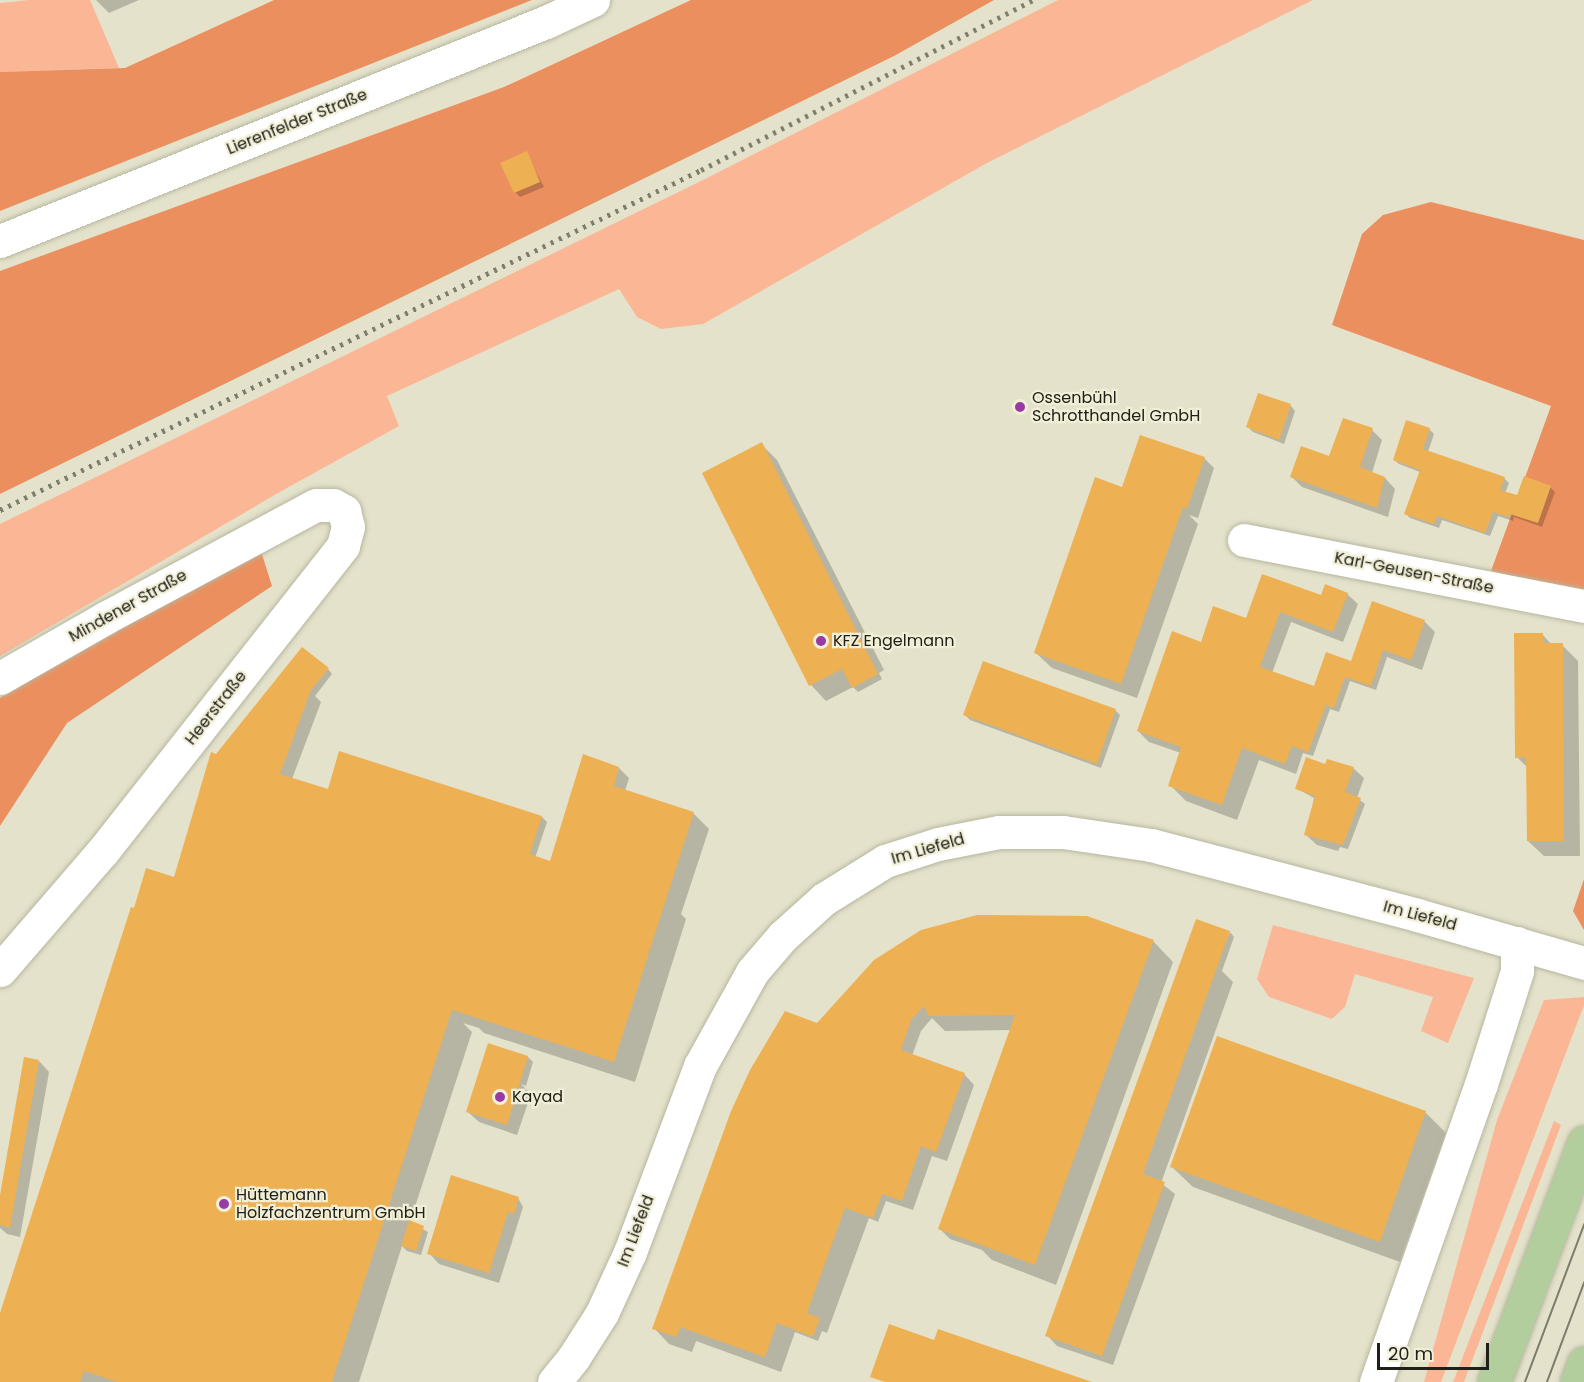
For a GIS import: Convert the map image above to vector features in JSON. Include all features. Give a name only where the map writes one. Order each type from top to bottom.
[{"type":"main road","points":[[1494,1382],[1584,1142]]},
{"type":"main road","points":[[1577,1382],[1584,1363]]},
{"type":"street","name":"Lierenfelder Straße","points":[[0,241],[546,22],[593,0]]},
{"type":"street","name":"Heerstraße","points":[[0,970],[102,852],[293,611],[343,546],[348,528],[344,511],[333,505],[316,505],[256,536]]},
{"type":"street","name":"Mindener Straße","points":[[0,678],[256,536]]},
{"type":"street","name":"Karl-Geusen-Straße","points":[[1244,540],[1584,606]]},
{"type":"street","name":"Im Liefeld","points":[[554,1382],[574,1357],[602,1313],[630,1252],[700,1066],[752,972],[783,936],[824,899],[885,861],[938,844],[999,832],[1063,832],[1151,845],[1584,963]]},
{"type":"street","points":[[1376,1382],[1502,1016],[1516,971],[1517,944]]},
{"type":"shaded area","points":[[29,0],[90,0],[119,68],[0,72],[0,3]]},
{"type":"shaded area","points":[[274,0],[532,0],[0,211],[0,72],[125,68]]},
{"type":"shaded area","points":[[691,0],[994,0],[894,56],[0,494],[0,271],[504,87]]},
{"type":"shaded area","points":[[1058,0],[1313,0],[987,163],[703,324],[661,329],[637,317],[619,289],[387,396],[399,426],[278,493],[0,656],[0,524],[705,179]]},
{"type":"shaded area","points":[[1431,202],[1584,240],[1584,595],[1491,571],[1551,406],[1332,325],[1362,234],[1383,215]]},
{"type":"shaded area","points":[[261,551],[272,586],[67,723],[0,826],[0,698],[109,633]]},
{"type":"shaded area","points":[[1584,879],[1584,930],[1573,911]]},
{"type":"shaded area","points":[[1273,925],[1474,978],[1448,1043],[1421,1031],[1433,997],[1355,974],[1345,1007],[1332,1019],[1269,997],[1257,979]]},
{"type":"shaded area","points":[[1584,997],[1584,1005],[1441,1382],[1424,1382],[1497,1120],[1544,1000]]},
{"type":"shaded area","points":[[1554,1121],[1561,1125],[1464,1382],[1453,1382]]},
{"type":"building","points":[[527,151],[540,182],[514,193],[500,163]]},
{"type":"building","points":[[1258,393],[1291,404],[1279,440],[1246,427]]},
{"type":"building","points":[[1343,418],[1373,428],[1360,467],[1385,477],[1377,508],[1290,477],[1301,446],[1329,456]]},
{"type":"building","points":[[1406,420],[1430,428],[1423,449],[1505,477],[1500,490],[1517,495],[1524,476],[1551,486],[1538,523],[1510,514],[1509,517],[1493,512],[1485,533],[1437,516],[1434,524],[1404,514],[1420,470],[1393,460]]},
{"type":"building","points":[[1140,435],[1205,457],[1187,509],[1183,507],[1121,684],[1034,653],[1095,477],[1122,487]]},
{"type":"building","points":[[762,442],[878,674],[852,688],[842,669],[809,686],[702,473]]},
{"type":"building","points":[[1262,574],[1321,595],[1325,584],[1348,593],[1333,632],[1280,612],[1260,667],[1314,686],[1326,652],[1351,661],[1372,601],[1425,620],[1411,660],[1383,650],[1371,686],[1345,677],[1334,708],[1326,705],[1308,752],[1292,746],[1285,764],[1242,748],[1222,805],[1168,786],[1181,747],[1137,731],[1172,631],[1201,642],[1213,606],[1246,618]]},
{"type":"building","points":[[1514,633],[1543,633],[1543,643],[1563,643],[1564,841],[1527,841],[1526,757],[1515,758]]},
{"type":"building","points":[[302,647],[329,668],[311,690],[280,774],[328,789],[339,751],[542,816],[530,854],[550,861],[583,754],[619,767],[614,786],[694,812],[614,1062],[452,1010],[332,1382],[118,1382],[84,1371],[80,1382],[0,1382],[0,1313],[131,907],[134,908],[146,868],[174,877],[211,752],[216,754]]},
{"type":"building","points":[[983,661],[1116,709],[1097,764],[963,715]]},
{"type":"building","points":[[1306,757],[1325,764],[1327,759],[1354,767],[1345,792],[1361,798],[1343,845],[1304,835],[1315,796],[1295,789]]},
{"type":"building","points":[[977,915],[1087,916],[1154,940],[1035,1265],[938,1229],[1015,1015],[928,1016],[924,1006],[911,1020],[901,1050],[965,1073],[936,1152],[921,1146],[902,1201],[882,1194],[873,1218],[845,1208],[807,1313],[820,1318],[813,1337],[777,1323],[765,1357],[680,1327],[677,1337],[652,1329],[731,1111],[750,1070],[785,1011],[817,1023],[874,960],[921,930]]},
{"type":"building","points":[[1196,919],[1230,931],[1143,1174],[1165,1182],[1102,1356],[1045,1336]]},
{"type":"building","points":[[1217,1036],[1426,1111],[1380,1242],[1170,1167]]},
{"type":"building","points":[[488,1043],[528,1056],[507,1125],[466,1112]]},
{"type":"building","points":[[24,1057],[39,1060],[10,1228],[0,1225],[0,1195]]},
{"type":"building","points":[[451,1175],[519,1197],[514,1214],[508,1212],[489,1273],[427,1254]]},
{"type":"building","points":[[409,1220],[424,1226],[416,1251],[401,1246]]},
{"type":"building","points":[[889,1324],[934,1340],[938,1329],[1092,1382],[885,1382],[870,1377]]},
{"type":"tram line","points":[[1525,1382],[1584,1225]]},
{"type":"tram line","points":[[1547,1382],[1584,1283]]},
{"type":"railway","points":[[0,510],[701,170],[1033,0]]},
{"type":"place","name":"Ossenbühl Schrotthandel GmbH","points":[[1020,407]]},
{"type":"place","name":"KFZ Engelmann","points":[[821,641]]},
{"type":"place","name":"Kayad","points":[[500,1097]]},
{"type":"place","name":"Hüttemann Holzfachzentrum GmbH","points":[[224,1204]]}]
